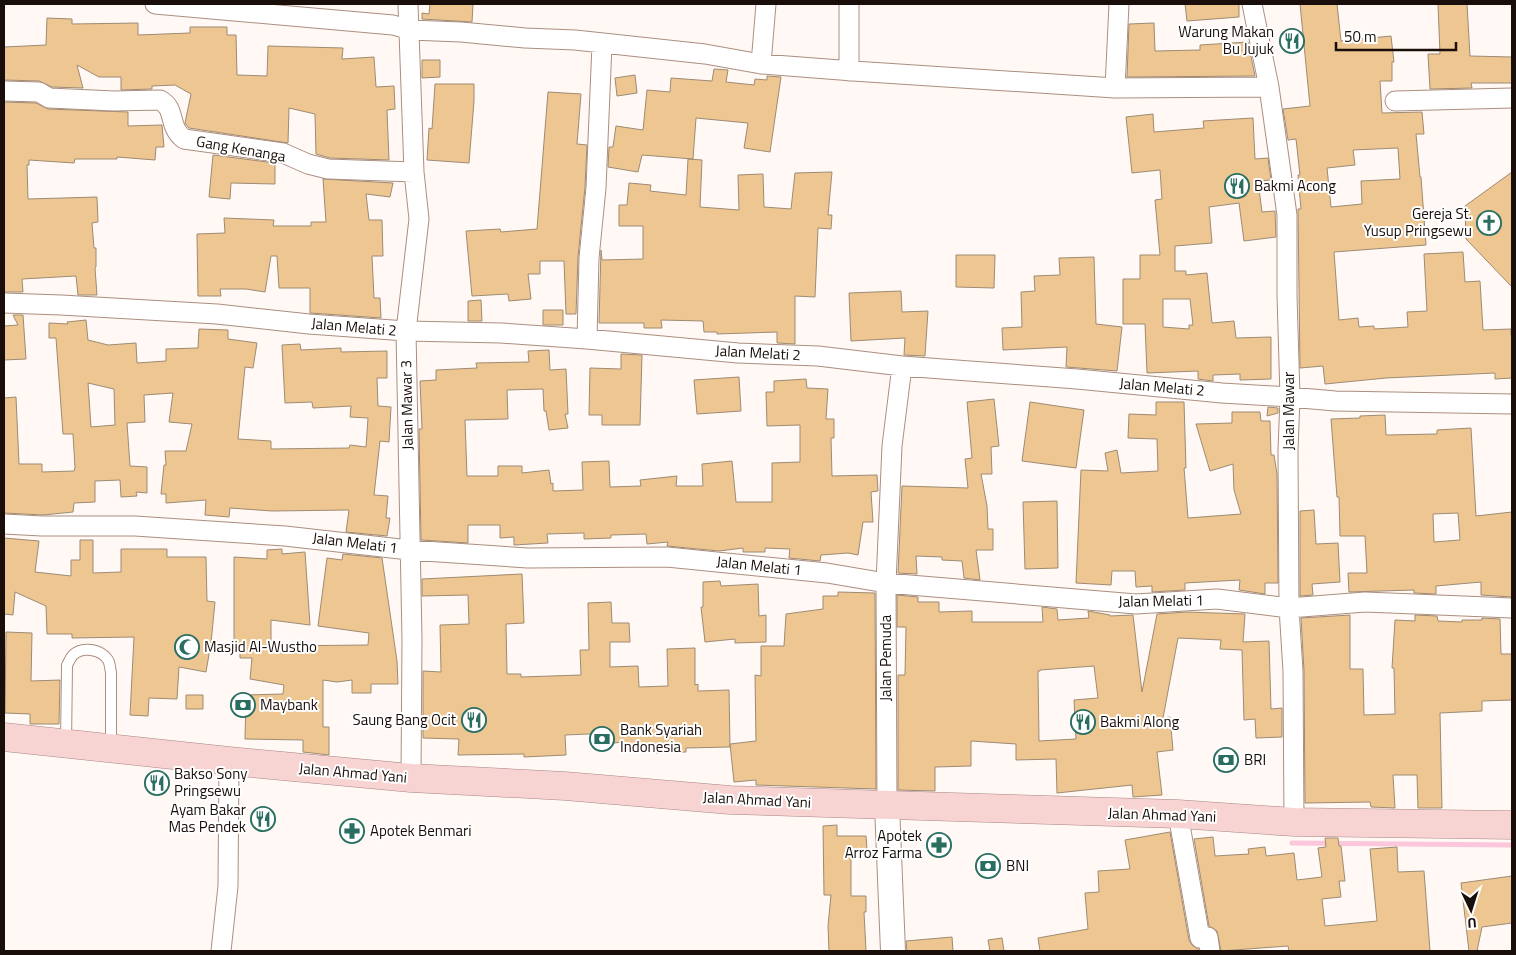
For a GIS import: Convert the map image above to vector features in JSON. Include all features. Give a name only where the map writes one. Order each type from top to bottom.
[{"type":"highway","name":"Jalan Ahmad Yani","points":[[4,737],[229,762],[411,778],[564,786],[730,800],[1178,814],[1294,822],[1512,825]]},
{"type":"street","points":[[155,4],[220,7],[393,25],[410,30],[576,40],[705,54],[761,64],[849,71],[1115,88],[1269,87]]},
{"type":"street","name":"Jalan Mawar 3","points":[[408,4],[414,172],[419,219],[406,331],[412,639],[411,778]]},
{"type":"street","points":[[761,64],[766,4]]},
{"type":"street","points":[[849,4],[849,71]]},
{"type":"street","points":[[1115,88],[1119,4]]},
{"type":"street","name":"Jalan Mawar","points":[[1252,4],[1269,87],[1288,215],[1287,295],[1290,396],[1289,608],[1293,671],[1294,822]]},
{"type":"street","points":[[587,339],[589,258],[596,188],[602,44]]},
{"type":"street","name":"Gang Kenanga","points":[[4,91],[39,92],[49,98],[114,101],[160,100],[166,103],[172,114],[177,133],[184,139],[283,153],[308,164],[328,169],[414,172]]},
{"type":"street","points":[[1396,101],[1512,98]]},
{"type":"street","name":"Jalan Melati 2","points":[[4,303],[217,314],[309,324],[406,331],[501,333],[587,339],[738,353],[818,356],[902,366],[1336,401],[1512,404]]},
{"type":"street","name":"Jalan Pemuda","points":[[893,951],[887,806],[886,583],[892,446],[902,366]]},
{"type":"street","name":"Jalan Melati 1","points":[[4,524],[135,526],[286,536],[409,550],[528,558],[668,557],[827,573],[886,583],[1136,604],[1217,599],[1289,608],[1365,602],[1512,608]]},
{"type":"street","points":[[221,951],[228,886],[229,762]]},
{"type":"street","points":[[1178,814],[1200,938],[1208,937],[1210,951]]},
{"type":"lane","points":[[66,744],[67,665],[71,656],[79,651],[92,650],[100,652],[108,661],[111,672],[111,748]]},
{"type":"building","points":[[430,4],[473,4],[472,22],[422,19],[422,13],[429,14]]},
{"type":"building","points":[[1185,4],[1239,4],[1239,17],[1187,21]]},
{"type":"building","points":[[1300,4],[1337,4],[1341,41],[1391,36],[1394,62],[1392,62],[1392,81],[1380,81],[1382,113],[1422,112],[1424,134],[1416,134],[1426,245],[1334,252],[1339,320],[1358,318],[1359,327],[1374,326],[1374,329],[1408,327],[1407,312],[1427,311],[1424,254],[1463,252],[1465,282],[1480,281],[1483,330],[1511,329],[1512,378],[1495,379],[1495,373],[1386,378],[1325,384],[1323,366],[1300,368],[1298,209],[1301,209],[1298,175],[1300,175],[1296,139],[1288,140],[1283,109],[1310,106]],"holes":[[[1398,148],[1400,179],[1361,181],[1362,204],[1331,207],[1327,168],[1355,165],[1353,150]]]},
{"type":"building","points":[[1438,4],[1467,4],[1470,56],[1512,57],[1512,83],[1471,83],[1472,88],[1430,89],[1428,54],[1440,54]]},
{"type":"building","points":[[47,18],[72,19],[72,24],[138,23],[138,35],[190,33],[190,27],[227,27],[227,35],[236,35],[237,75],[267,76],[268,46],[343,48],[342,59],[374,57],[376,87],[394,86],[395,109],[387,110],[389,160],[330,158],[316,154],[315,114],[289,108],[288,143],[189,128],[185,123],[191,94],[175,85],[152,86],[152,89],[121,90],[121,77],[99,77],[77,65],[83,88],[52,87],[39,81],[4,80],[4,47],[46,45]]},
{"type":"building","points":[[1154,23],[1155,51],[1200,50],[1200,45],[1248,42],[1255,76],[1127,77],[1129,24]]},
{"type":"building","points":[[422,60],[440,60],[440,77],[422,78]]},
{"type":"building","points":[[714,69],[728,70],[726,82],[754,85],[755,79],[767,80],[767,76],[781,77],[770,152],[744,148],[748,123],[696,118],[693,159],[642,155],[638,172],[608,167],[609,147],[613,147],[616,126],[643,130],[647,90],[670,92],[671,78],[712,81]]},
{"type":"building","points":[[635,75],[637,93],[617,96],[615,78]]},
{"type":"building","points":[[435,84],[474,84],[469,163],[427,160],[429,128],[432,129]]},
{"type":"building","points":[[548,92],[581,94],[577,144],[587,145],[578,257],[576,314],[566,314],[564,261],[540,261],[540,274],[528,274],[531,299],[509,301],[508,294],[472,296],[466,231],[500,229],[501,232],[537,229]]},
{"type":"building","points":[[4,102],[36,103],[48,109],[128,112],[128,126],[162,125],[164,147],[156,147],[155,160],[117,157],[117,159],[75,159],[74,163],[29,160],[29,165],[27,165],[28,199],[97,197],[98,222],[92,223],[94,248],[96,248],[97,295],[78,295],[76,276],[22,279],[23,292],[4,292]]},
{"type":"building","points":[[1153,114],[1154,132],[1204,128],[1203,121],[1253,118],[1255,159],[1268,158],[1271,180],[1258,181],[1262,212],[1275,211],[1276,237],[1244,241],[1239,203],[1209,207],[1212,243],[1175,246],[1175,271],[1186,271],[1186,275],[1207,273],[1212,323],[1234,321],[1236,338],[1271,337],[1271,379],[1240,380],[1240,374],[1213,375],[1213,381],[1198,379],[1198,371],[1147,373],[1145,324],[1123,324],[1123,279],[1140,279],[1140,255],[1160,255],[1155,200],[1162,199],[1160,170],[1132,173],[1126,117]],"holes":[[[1163,299],[1190,299],[1193,325],[1189,325],[1189,329],[1163,327]]]},
{"type":"building","points":[[213,155],[275,163],[275,184],[231,183],[230,199],[209,197]]},
{"type":"building","points":[[688,159],[702,160],[700,207],[739,210],[738,175],[763,174],[764,207],[791,209],[795,173],[832,172],[828,215],[832,215],[831,229],[818,228],[815,297],[795,296],[795,344],[777,343],[777,332],[717,334],[717,332],[704,332],[703,321],[661,320],[662,328],[644,328],[644,323],[599,323],[601,250],[602,260],[643,259],[643,226],[619,226],[619,205],[627,205],[629,183],[651,185],[650,191],[686,195]]},
{"type":"building","name":"Gereja St. Yusup Pringsewu","points":[[1512,172],[1512,287],[1466,239],[1465,206]]},
{"type":"building","points":[[323,179],[393,183],[390,197],[366,194],[369,220],[382,220],[383,256],[372,256],[374,298],[380,298],[381,318],[310,313],[310,288],[279,288],[277,256],[271,256],[265,292],[246,289],[220,289],[221,296],[198,296],[197,234],[225,233],[224,218],[274,220],[273,226],[311,226],[311,222],[326,222]]},
{"type":"building","points":[[956,255],[995,255],[994,288],[956,287]]},
{"type":"building","points":[[1094,257],[1096,324],[1122,327],[1117,371],[1066,367],[1067,347],[1003,350],[1002,328],[1022,327],[1021,292],[1035,291],[1034,276],[1060,275],[1059,258]]},
{"type":"building","points":[[901,291],[902,312],[928,311],[925,356],[904,355],[905,338],[851,341],[849,293]]},
{"type":"building","points":[[481,300],[482,321],[468,321],[468,301]]},
{"type":"building","points":[[543,310],[563,310],[563,325],[543,325]]},
{"type":"building","points":[[13,315],[23,315],[26,359],[4,360],[4,326],[18,325]]},
{"type":"building","points":[[86,320],[88,340],[108,345],[136,343],[137,363],[166,361],[166,349],[198,348],[199,329],[228,330],[228,339],[257,343],[253,368],[245,367],[238,439],[271,441],[271,449],[349,448],[350,445],[366,447],[368,418],[350,417],[351,406],[313,408],[312,402],[285,403],[282,345],[300,344],[301,350],[341,348],[341,352],[387,351],[387,378],[377,378],[378,406],[391,407],[389,442],[380,441],[374,495],[388,496],[386,518],[390,518],[387,536],[346,532],[349,510],[272,511],[230,508],[229,517],[205,515],[206,500],[166,503],[166,494],[161,494],[164,465],[166,465],[165,451],[186,451],[192,424],[169,422],[173,393],[144,395],[145,422],[127,423],[130,466],[147,467],[147,493],[136,492],[137,496],[121,497],[120,480],[95,481],[95,502],[74,503],[73,512],[43,515],[4,513],[4,398],[16,397],[19,464],[42,464],[42,472],[74,471],[75,468],[73,434],[63,434],[56,338],[49,338],[49,323],[68,324],[67,322]],"holes":[[[88,383],[114,389],[115,425],[91,427]]]},
{"type":"building","points":[[549,350],[550,370],[566,369],[568,414],[565,414],[568,428],[549,430],[546,411],[544,411],[543,389],[507,390],[508,419],[465,420],[467,476],[498,476],[498,466],[522,466],[522,473],[549,470],[553,491],[583,490],[582,462],[609,461],[610,487],[641,486],[640,480],[677,476],[676,486],[703,486],[702,464],[732,461],[736,502],[772,502],[772,463],[800,462],[800,425],[767,426],[766,392],[774,392],[774,381],[806,379],[807,388],[828,389],[826,419],[834,419],[834,438],[831,438],[832,476],[877,475],[878,491],[871,492],[873,522],[863,522],[858,555],[848,553],[821,555],[820,561],[789,558],[790,549],[765,548],[765,552],[743,552],[743,548],[719,551],[667,546],[668,542],[647,544],[646,534],[611,535],[611,538],[584,539],[584,533],[547,534],[548,543],[514,545],[514,537],[500,538],[500,525],[468,525],[468,543],[421,540],[419,429],[422,429],[420,381],[436,380],[436,370],[477,368],[476,363],[529,362],[528,351]]},
{"type":"building","points":[[621,354],[642,355],[640,425],[602,425],[602,415],[589,415],[590,368],[621,369]]},
{"type":"building","points":[[739,377],[741,411],[697,414],[694,380]]},
{"type":"building","points":[[994,399],[999,446],[991,447],[992,474],[981,474],[987,506],[988,529],[993,529],[993,550],[976,550],[980,580],[964,578],[962,561],[942,560],[942,557],[916,556],[917,574],[898,573],[902,486],[968,488],[965,459],[972,458],[967,402]]},
{"type":"building","points":[[1030,402],[1084,410],[1076,468],[1022,461]]},
{"type":"building","points":[[1156,402],[1184,402],[1186,468],[1184,468],[1188,518],[1241,514],[1234,490],[1233,464],[1210,471],[1196,424],[1232,423],[1232,412],[1260,412],[1261,421],[1270,421],[1271,455],[1274,455],[1277,474],[1278,583],[1265,583],[1265,594],[1239,590],[1240,580],[1185,583],[1185,590],[1152,592],[1152,586],[1136,587],[1135,571],[1112,571],[1111,585],[1076,583],[1081,470],[1108,471],[1105,453],[1117,450],[1121,473],[1158,471],[1157,439],[1128,438],[1129,414],[1156,415]]},
{"type":"building","points":[[1268,407],[1278,408],[1278,413],[1267,416]]},
{"type":"building","points":[[1385,415],[1386,435],[1437,434],[1437,430],[1471,428],[1476,516],[1512,512],[1512,597],[1481,595],[1481,582],[1436,586],[1436,594],[1414,593],[1414,590],[1349,592],[1348,573],[1367,573],[1365,536],[1340,536],[1339,497],[1337,497],[1331,419],[1360,418],[1360,416]],"holes":[[[1458,513],[1460,540],[1434,542],[1433,514]]]},
{"type":"building","points":[[1057,501],[1058,568],[1025,569],[1023,502]]},
{"type":"building","points":[[1314,510],[1316,544],[1338,543],[1340,582],[1312,584],[1313,595],[1300,596],[1300,511]]},
{"type":"building","points":[[4,538],[39,541],[35,572],[71,576],[71,560],[80,560],[80,540],[93,540],[93,573],[121,572],[121,549],[167,549],[167,557],[206,557],[207,601],[215,602],[206,672],[179,667],[177,699],[149,698],[148,716],[130,715],[134,637],[72,638],[72,634],[47,634],[46,606],[15,592],[13,615],[4,614]]},
{"type":"building","points":[[282,549],[282,554],[305,552],[310,625],[271,620],[271,646],[368,645],[369,633],[318,626],[327,558],[342,560],[343,554],[382,558],[397,661],[398,684],[371,684],[371,693],[352,693],[352,680],[337,682],[323,680],[323,727],[329,727],[329,755],[303,752],[303,740],[245,739],[246,695],[283,694],[284,685],[250,679],[252,658],[240,658],[240,643],[234,643],[234,557],[267,559],[267,550]]},
{"type":"building","points":[[522,574],[524,623],[506,624],[507,674],[521,674],[521,677],[581,675],[580,650],[589,650],[588,603],[611,602],[612,623],[629,623],[630,642],[610,642],[610,667],[638,666],[639,687],[668,686],[667,649],[695,648],[695,685],[698,684],[698,691],[729,690],[730,747],[686,748],[686,752],[656,753],[656,748],[624,752],[623,742],[614,743],[613,733],[565,735],[566,755],[524,757],[524,754],[458,755],[459,739],[423,738],[423,671],[441,672],[440,625],[469,624],[468,595],[422,596],[422,579]]},
{"type":"building","points":[[720,581],[721,586],[758,584],[759,616],[766,615],[766,642],[735,643],[735,639],[705,642],[701,607],[703,607],[703,582]]},
{"type":"building","points":[[838,592],[875,593],[876,789],[756,785],[756,780],[734,782],[730,744],[756,741],[755,675],[761,676],[761,646],[784,646],[786,614],[823,609],[823,596],[838,596]]},
{"type":"building","points":[[897,595],[918,597],[918,602],[939,602],[939,612],[972,611],[972,622],[1043,622],[1042,607],[1057,609],[1058,620],[1089,618],[1088,611],[1110,616],[1133,615],[1142,692],[1157,614],[1187,612],[1245,614],[1243,642],[1269,641],[1271,709],[1282,708],[1282,737],[1256,738],[1255,719],[1244,720],[1242,650],[1220,649],[1221,640],[1178,638],[1163,718],[1170,717],[1173,750],[1157,752],[1162,795],[1133,797],[1132,785],[1057,793],[1056,759],[1016,760],[1016,744],[971,741],[971,766],[935,767],[935,791],[898,790],[898,675],[905,675],[906,627],[897,627]],"holes":[[[1094,666],[1098,698],[1074,700],[1076,739],[1039,741],[1038,671]]]},
{"type":"building","points":[[1350,615],[1350,669],[1363,669],[1364,715],[1395,714],[1394,668],[1392,668],[1395,620],[1415,621],[1415,615],[1437,616],[1438,621],[1462,622],[1462,620],[1482,620],[1482,618],[1500,619],[1501,654],[1512,654],[1512,700],[1482,701],[1482,711],[1440,713],[1442,808],[1418,808],[1417,775],[1393,775],[1395,808],[1371,807],[1370,802],[1305,803],[1304,671],[1301,618]]},
{"type":"building","points":[[6,632],[32,633],[31,681],[60,680],[59,724],[30,724],[30,714],[5,713]]},
{"type":"building","points":[[186,695],[203,695],[203,709],[186,709]]},
{"type":"building","points":[[837,825],[837,836],[866,836],[867,850],[851,851],[851,896],[866,896],[866,912],[864,912],[866,951],[829,951],[828,926],[831,895],[824,895],[823,826]]},
{"type":"building","points":[[1170,832],[1189,940],[1199,951],[1040,951],[1038,938],[1088,929],[1085,893],[1099,892],[1098,871],[1130,869],[1125,840]]},
{"type":"building","points":[[1213,837],[1215,856],[1249,854],[1248,849],[1265,847],[1266,856],[1294,853],[1297,880],[1322,877],[1318,848],[1326,847],[1325,838],[1338,838],[1339,846],[1341,846],[1345,881],[1339,881],[1341,897],[1322,899],[1325,926],[1377,921],[1370,849],[1397,847],[1398,872],[1424,871],[1430,951],[1289,951],[1288,946],[1221,951],[1217,931],[1209,926],[1194,839]]},
{"type":"building","points":[[1512,876],[1512,923],[1482,927],[1477,951],[1469,951],[1461,883]]},
{"type":"building","points":[[952,937],[953,951],[907,951],[906,941]]},
{"type":"building","points":[[1002,938],[1004,951],[990,951],[988,940]]},
{"type":"waterway","points":[[1292,843],[1512,845]]},
{"type":"place","name":"Warung Makan Bu Jujuk","points":[[1292,41]]},
{"type":"place","name":"Bakmi Acong","points":[[1237,186]]},
{"type":"place","name":"Gereja St. Yusup Pringsewu","points":[[1489,223]]},
{"type":"place","name":"Masjid Al-Wustho","points":[[187,647]]},
{"type":"place","name":"Maybank","points":[[243,705]]},
{"type":"place","name":"Saung Bang Ocit","points":[[474,720]]},
{"type":"place","name":"Bakmi Along","points":[[1083,722]]},
{"type":"place","name":"Bank Syariah Indonesia","points":[[602,739]]},
{"type":"place","name":"BRI","points":[[1226,760]]},
{"type":"place","name":"Bakso Sony Pringsewu","points":[[157,783]]},
{"type":"place","name":"Ayam Bakar Mas Pendek","points":[[263,819]]},
{"type":"place","name":"Apotek Benmari","points":[[352,831]]},
{"type":"place","name":"Apotek Arroz Farma","points":[[939,845]]},
{"type":"place","name":"BNI","points":[[988,866]]}]
